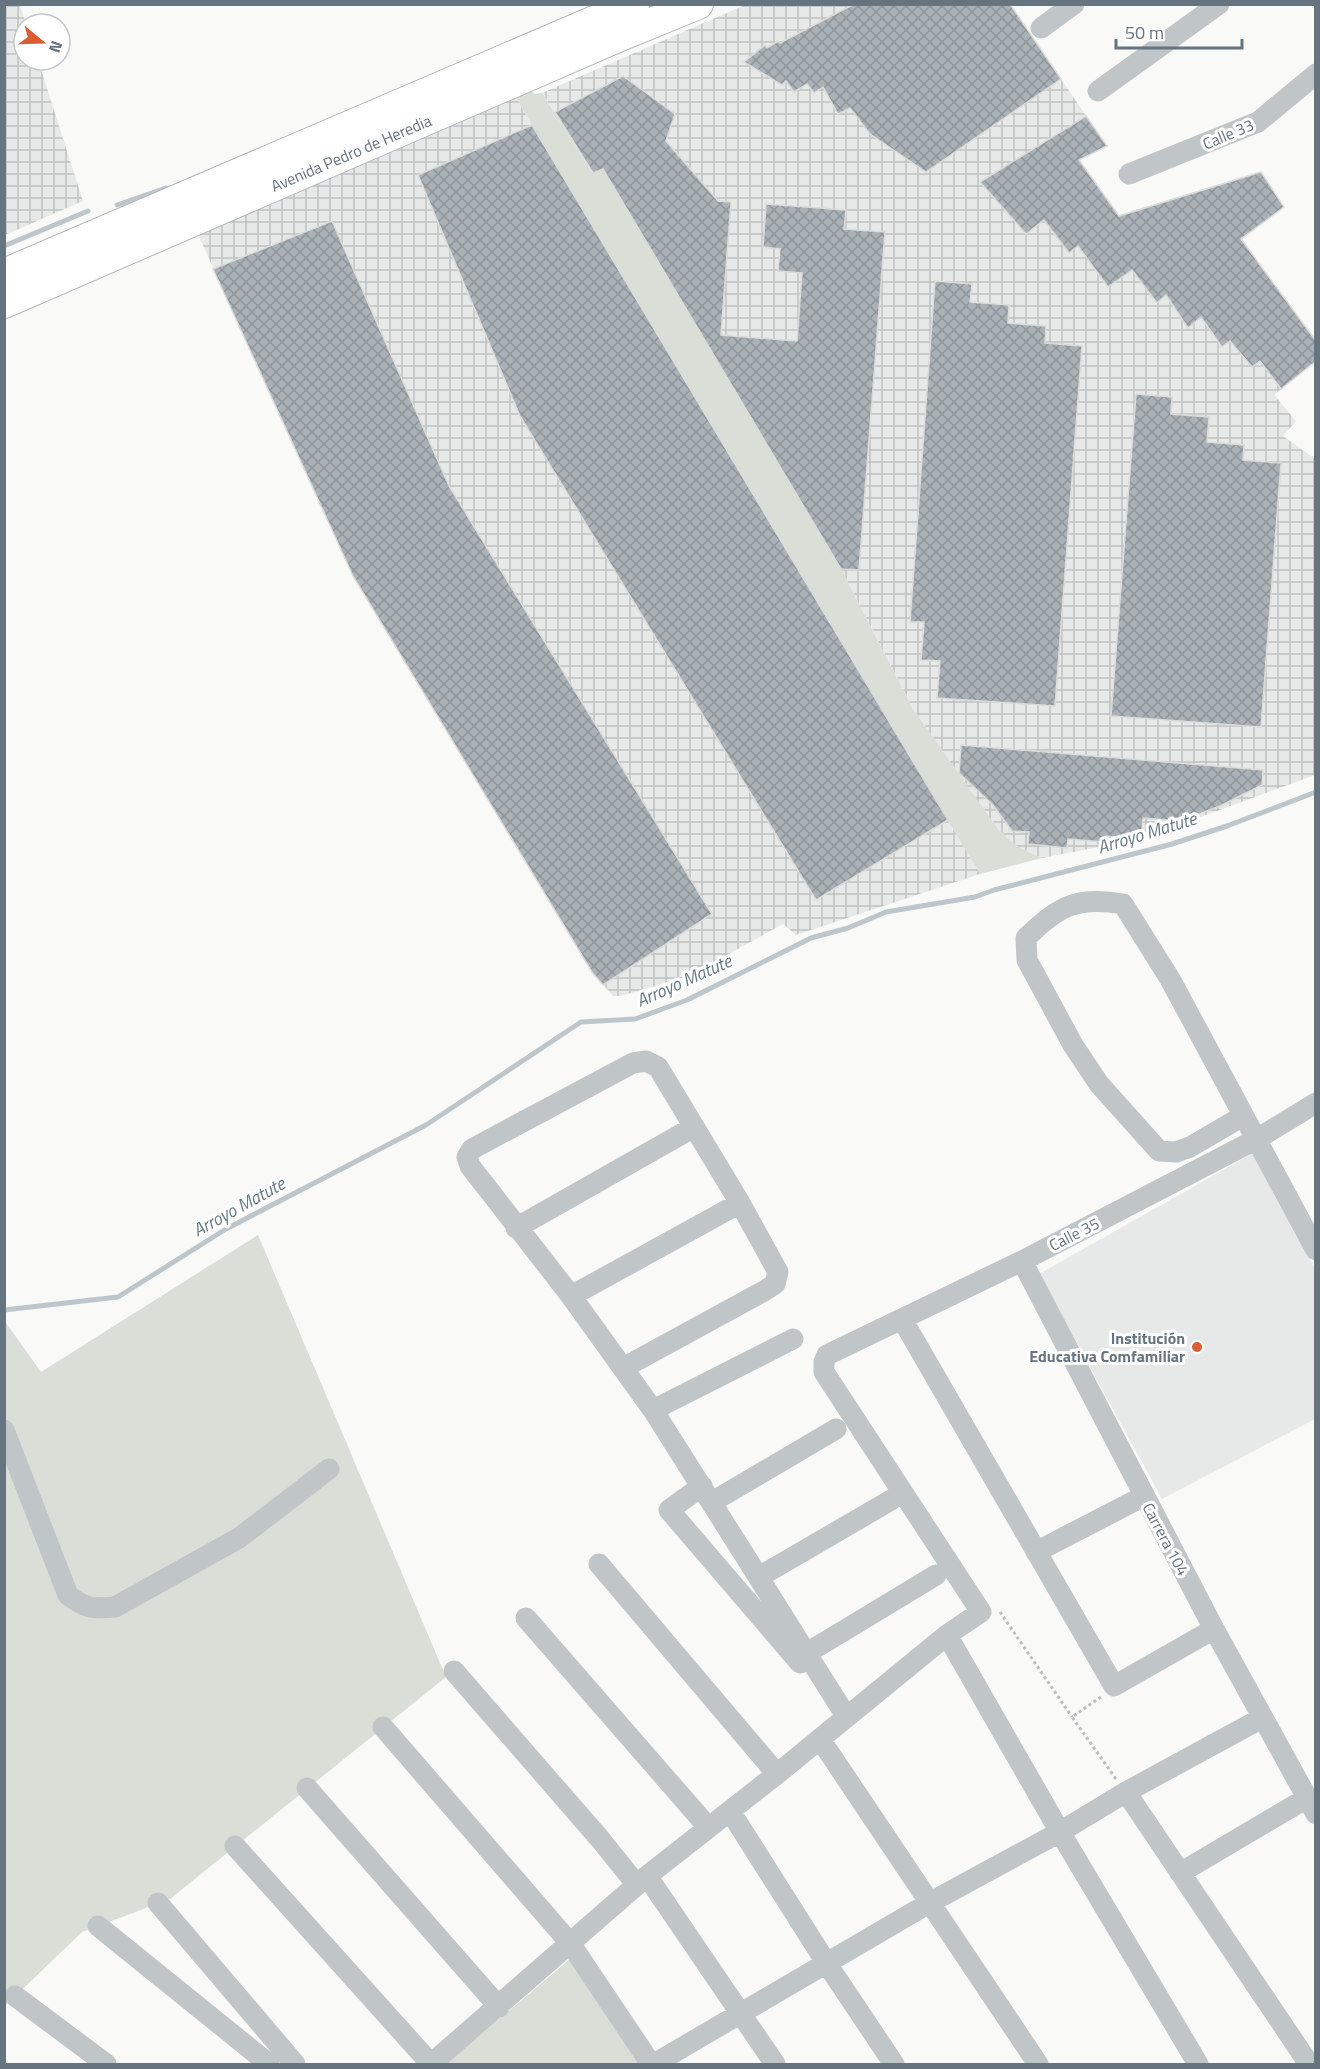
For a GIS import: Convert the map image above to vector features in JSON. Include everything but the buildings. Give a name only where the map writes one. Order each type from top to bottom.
[{"type":"highway","name":"Avenida Pedro de Heredia","points":[[4,274],[634,4]]},
{"type":"highway","name":"Avenida Pedro de Heredia","points":[[4,303],[698,4]]},
{"type":"street","points":[[1041,28],[1074,4]]},
{"type":"street","points":[[1098,91],[1219,4]]},
{"type":"street","name":"Calle 33","points":[[1129,174],[1258,123],[1316,74]]},
{"type":"street","points":[[1243,1116],[1190,1147],[1176,1152],[1159,1151],[1099,1084],[1073,1046],[1027,960],[1026,938],[1047,916],[1077,903],[1095,901],[1123,904],[1170,979],[1243,1116],[1308,1219],[1316,1250]]},
{"type":"street","points":[[623,1368],[774,1284],[778,1272],[740,1203],[658,1067],[646,1061],[633,1063],[472,1149],[467,1157],[470,1166],[571,1296],[653,1410],[846,1716]]},
{"type":"street","name":"Calle 35","points":[[981,1612],[824,1372],[827,1355],[1022,1262],[1257,1139],[1316,1103]]},
{"type":"street","points":[[516,1228],[694,1127]]},
{"type":"street","points":[[571,1296],[740,1203]]},
{"type":"street","name":"Carrera 104","points":[[1022,1262],[1214,1629],[1311,1806]]},
{"type":"street","points":[[902,1318],[1114,1686],[1214,1629]]},
{"type":"street","points":[[653,1410],[792,1339]]},
{"type":"street","points":[[836,1429],[707,1494],[669,1510],[846,1716]]},
{"type":"street","points":[[4,1430],[68,1595],[81,1605],[94,1609],[115,1606],[239,1538],[329,1468]]},
{"type":"street","points":[[1036,1552],[1144,1496]]},
{"type":"street","points":[[759,1577],[891,1500]]},
{"type":"street","points":[[599,1564],[777,1774]]},
{"type":"street","points":[[807,1653],[936,1575]]},
{"type":"street","points":[[235,1846],[431,2064],[642,1880],[777,1774],[947,1635],[981,1612]]},
{"type":"street","points":[[526,1618],[708,1827]]},
{"type":"street","points":[[947,1635],[1060,1832],[1198,2064]]},
{"type":"street","points":[[454,1671],[642,1880],[741,2013],[775,2064]]},
{"type":"street","points":[[383,1727],[570,1943],[653,2064],[931,1902],[1262,1718]]},
{"type":"street","points":[[820,1739],[1038,2064]]},
{"type":"street","points":[[307,1788],[499,2007]]},
{"type":"street","points":[[1126,1792],[1309,2064]]},
{"type":"street","points":[[1180,1873],[1311,1806]]},
{"type":"street","points":[[730,1811],[827,1964],[894,2064]]},
{"type":"street","points":[[158,1903],[295,2064]]},
{"type":"street","points":[[98,1926],[268,2064]]},
{"type":"street","points":[[15,1996],[106,2064]]},
{"type":"path","points":[[981,1612],[994,1604],[1126,1792]]},
{"type":"path","points":[[1072,1717],[1114,1686]]},
{"type":"shaded area","points":[[5,4],[20,5],[22,12],[12,12],[12,72],[42,72],[83,201],[5,235]]},
{"type":"shaded area","points":[[745,5],[1010,5],[1107,146],[1079,160],[1119,215],[1261,172],[1284,207],[1242,239],[1315,341],[1315,361],[1274,395],[1296,421],[1283,436],[1315,459],[1315,775],[1141,839],[1042,858],[1016,846],[998,829],[913,709],[841,569],[604,169],[593,173],[542,93]]},
{"type":"shaded area","points":[[529,90],[535,94],[542,93],[592,173],[603,169],[841,569],[913,709],[998,829],[1016,846],[1042,858],[980,874],[515,96]]},
{"type":"shaded area","points":[[515,96],[980,874],[796,935],[783,924],[689,976],[621,996],[613,996],[592,972],[353,576],[197,232]]},
{"type":"shaded area","name":"Institución Educativa Comfamiliar","points":[[1255,1152],[1315,1269],[1315,1419],[1162,1499],[1039,1274]]},
{"type":"shaded area","points":[[258,1235],[446,1677],[170,1899],[82,1932],[5,2006],[4,1320],[41,1372]]},
{"type":"shaded area","points":[[570,1959],[639,2064],[446,2064]]},
{"type":"waterway","points":[[117,205],[166,188]]},
{"type":"waterway","points":[[4,246],[88,211]]},
{"type":"waterway","name":"Arroyo Matute","points":[[4,1310],[118,1297],[226,1229],[426,1125],[581,1022],[635,1019],[687,1000],[811,938],[848,928],[886,912],[975,897],[994,890],[1172,844],[1316,792]]},
{"type":"place","name":"Institución Educativa Comfamiliar","points":[[1197,1347]]}]
